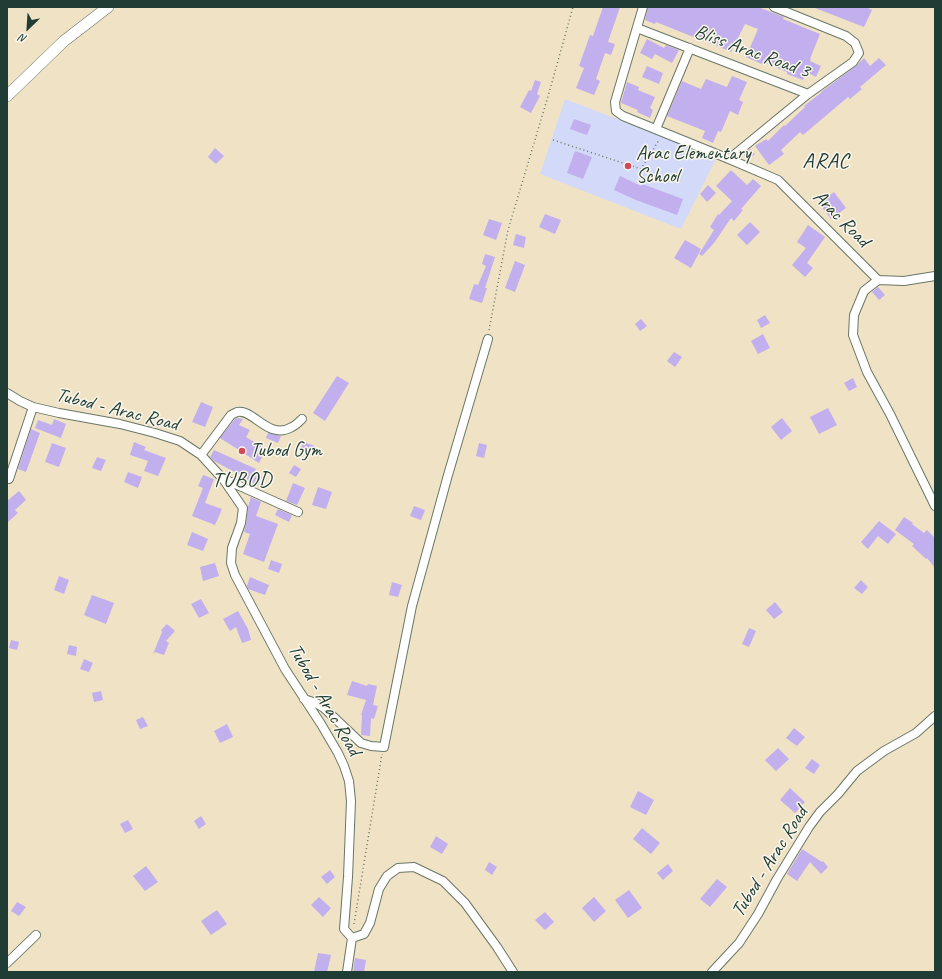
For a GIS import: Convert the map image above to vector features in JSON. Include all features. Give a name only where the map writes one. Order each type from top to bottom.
[{"type":"main road","points":[[7,96],[64,41],[108,7]]},
{"type":"street","name":"Arac Road","points":[[643,7],[615,102],[616,111],[623,116],[778,180],[878,280]]},
{"type":"street","name":"Bliss Arac Road 3","points":[[637,28],[808,94],[853,62],[858,53],[855,44],[846,36],[774,7]]},
{"type":"street","points":[[659,130],[690,48]]},
{"type":"street","points":[[729,159],[808,94]]},
{"type":"street","points":[[935,276],[904,281],[878,280],[864,291],[854,315],[853,335],[867,372],[890,414],[935,506]]},
{"type":"street","points":[[304,699],[316,703],[324,708],[361,743],[371,746],[384,747],[412,606],[448,475],[488,339]]},
{"type":"street","name":"Tubod - Arac Road","points":[[7,393],[34,407],[120,424],[180,441],[201,455],[223,479],[243,508],[241,523],[232,548],[231,563],[235,575],[285,669],[338,753],[349,781],[351,801],[344,929],[352,938]]},
{"type":"street","points":[[9,479],[34,407]]},
{"type":"street","points":[[201,455],[231,415],[238,412],[246,413],[269,428],[282,431],[292,428],[302,419]]},
{"type":"street","points":[[223,479],[298,512]]},
{"type":"street","name":"Tubod - Arac Road","points":[[712,972],[739,943],[758,914],[777,879],[809,827],[820,812],[838,794],[857,771],[884,751],[916,733],[935,716]]},
{"type":"street","points":[[346,972],[352,938],[364,934],[370,923],[379,890],[387,876],[398,868],[414,868],[443,881],[465,903],[513,972]]},
{"type":"street","points":[[7,963],[36,935]]},
{"type":"path","points":[[488,339],[508,230],[573,7]]},
{"type":"path","points":[[641,169],[659,130]]},
{"type":"path","points":[[552,140],[641,169],[672,181]]},
{"type":"path","points":[[352,938],[384,747]]},
{"type":"shaded area","name":"Arac Elementary School","points":[[565,99],[717,157],[681,229],[540,174]]},
{"type":"building","points":[[603,7],[620,7],[608,42],[615,44],[611,55],[605,53],[596,79],[600,81],[594,95],[576,88],[584,68],[579,66],[590,35],[593,36]]},
{"type":"building","points":[[648,7],[758,7],[784,17],[783,19],[820,34],[810,61],[821,66],[816,77],[806,72],[803,80],[765,63],[764,65],[746,57],[758,29],[745,24],[731,52],[656,22],[655,24],[645,20]]},
{"type":"building","points":[[815,7],[866,7],[872,10],[864,27]]},
{"type":"building","points":[[647,39],[664,48],[666,45],[679,50],[672,63],[655,54],[652,59],[640,53]]},
{"type":"building","points":[[864,58],[870,66],[879,58],[886,65],[860,87],[862,89],[850,99],[848,97],[803,135],[800,132],[781,150],[784,154],[769,165],[755,146],[766,139],[768,141],[805,107],[804,106],[856,66]]},
{"type":"building","points":[[647,66],[663,73],[659,84],[642,77]]},
{"type":"building","points":[[732,76],[747,82],[739,100],[743,102],[738,115],[730,111],[721,132],[718,131],[713,143],[702,138],[705,131],[667,116],[682,81],[701,89],[706,79],[727,87]]},
{"type":"building","points":[[535,80],[541,82],[537,94],[540,96],[531,113],[520,107],[529,90],[531,91]]},
{"type":"building","points":[[627,82],[639,87],[638,90],[655,97],[650,108],[653,110],[650,118],[637,112],[638,110],[621,103]]},
{"type":"building","points":[[574,119],[591,125],[587,135],[570,129]]},
{"type":"building","points":[[215,148],[224,156],[216,164],[208,157]]},
{"type":"building","points":[[750,149],[755,154],[748,160],[743,154]]},
{"type":"building","points":[[575,151],[592,157],[583,179],[567,173]]},
{"type":"building","points":[[731,170],[747,185],[753,179],[761,186],[741,209],[743,210],[734,221],[731,218],[714,243],[702,256],[699,254],[714,230],[710,227],[718,214],[719,215],[732,201],[716,186]]},
{"type":"building","points":[[620,176],[641,186],[642,184],[683,199],[677,215],[614,190]]},
{"type":"building","points":[[708,185],[716,193],[707,202],[700,194]]},
{"type":"building","points":[[834,192],[846,208],[831,219],[819,203]]},
{"type":"building","points":[[545,214],[561,220],[555,234],[539,227]]},
{"type":"building","points":[[489,219],[502,223],[496,240],[483,235]]},
{"type":"building","points":[[750,222],[760,232],[747,245],[737,235]]},
{"type":"building","points":[[808,225],[825,237],[807,263],[813,268],[805,277],[792,265],[806,248],[797,242]]},
{"type":"building","points":[[516,234],[526,237],[524,248],[513,245]]},
{"type":"building","points":[[685,240],[701,249],[691,268],[674,258]]},
{"type":"building","points":[[485,254],[495,257],[482,303],[469,299],[474,284],[478,285],[486,266],[482,264]]},
{"type":"building","points":[[515,261],[525,265],[515,292],[505,288]]},
{"type":"building","points":[[878,287],[885,295],[879,300],[872,292]]},
{"type":"building","points":[[765,315],[770,323],[761,328],[757,320]]},
{"type":"building","points":[[641,319],[647,326],[640,331],[635,324]]},
{"type":"building","points":[[763,334],[770,348],[758,354],[751,341]]},
{"type":"building","points":[[674,352],[682,357],[675,367],[667,361]]},
{"type":"building","points":[[337,376],[349,383],[325,421],[313,413]]},
{"type":"building","points":[[853,378],[857,387],[849,391],[844,383]]},
{"type":"building","points":[[201,402],[213,407],[205,427],[192,422]]},
{"type":"building","points":[[828,408],[837,425],[819,434],[810,417]]},
{"type":"building","points":[[782,418],[792,431],[781,440],[771,427]]},
{"type":"building","points":[[54,419],[66,424],[61,438],[35,428],[38,420],[52,425]]},
{"type":"building","points":[[235,419],[243,419],[239,425],[250,430],[246,437],[266,449],[259,463],[220,438]]},
{"type":"building","points":[[31,429],[40,433],[26,472],[18,469]]},
{"type":"building","points":[[268,433],[281,436],[278,443],[266,438]]},
{"type":"building","points":[[134,442],[146,447],[144,450],[166,458],[158,476],[144,471],[148,461],[130,455]]},
{"type":"building","points":[[303,442],[315,446],[311,455],[300,451]]},
{"type":"building","points":[[52,443],[66,448],[59,467],[45,462]]},
{"type":"building","points":[[479,443],[487,445],[484,458],[476,456]]},
{"type":"building","points":[[214,450],[256,469],[254,473],[262,477],[258,486],[245,480],[246,478],[214,461],[210,457]]},
{"type":"building","points":[[97,457],[106,460],[101,471],[92,468]]},
{"type":"building","points":[[294,465],[301,469],[296,477],[289,473]]},
{"type":"building","points":[[128,472],[142,477],[138,488],[124,482]]},
{"type":"building","points":[[203,475],[214,479],[205,503],[222,509],[215,525],[192,516],[203,488],[198,486]]},
{"type":"building","points":[[293,483],[305,488],[297,505],[286,501]]},
{"type":"building","points":[[318,487],[332,492],[326,509],[312,505]]},
{"type":"building","points":[[19,491],[26,500],[15,510],[18,513],[7,523],[7,501]]},
{"type":"building","points":[[251,497],[261,502],[256,516],[278,524],[264,562],[243,554],[250,534],[244,532]]},
{"type":"building","points":[[414,506],[425,510],[421,520],[410,516]]},
{"type":"building","points":[[278,509],[292,515],[289,522],[275,515]]},
{"type":"building","points":[[904,517],[924,533],[927,530],[935,538],[935,568],[927,558],[926,559],[912,546],[914,544],[895,530]]},
{"type":"building","points":[[879,521],[896,534],[888,544],[878,536],[868,549],[861,542]]},
{"type":"building","points":[[192,532],[208,539],[203,551],[187,545]]},
{"type":"building","points":[[271,560],[282,564],[279,573],[268,569]]},
{"type":"building","points":[[215,563],[219,576],[203,581],[200,567]]},
{"type":"building","points":[[59,576],[69,580],[64,594],[54,590]]},
{"type":"building","points":[[250,577],[269,585],[265,595],[248,589],[247,586]]},
{"type":"building","points":[[861,580],[868,587],[862,594],[854,588]]},
{"type":"building","points":[[392,582],[402,585],[398,597],[389,595]]},
{"type":"building","points":[[92,595],[114,603],[106,624],[84,615]]},
{"type":"building","points":[[201,599],[209,613],[199,618],[191,604]]},
{"type":"building","points":[[775,602],[783,612],[774,619],[766,610]]},
{"type":"building","points":[[238,611],[248,629],[251,640],[242,643],[236,627],[230,631],[223,619]]},
{"type":"building","points":[[167,624],[175,631],[166,641],[169,643],[164,655],[155,652],[153,654],[162,632],[161,630]]},
{"type":"building","points":[[749,628],[756,631],[749,647],[742,644]]},
{"type":"building","points":[[11,640],[19,642],[17,650],[9,648]]},
{"type":"building","points":[[69,645],[77,647],[76,656],[67,654]]},
{"type":"building","points":[[84,659],[93,663],[89,672],[80,669]]},
{"type":"building","points":[[352,681],[367,686],[368,684],[377,686],[373,705],[378,706],[374,719],[371,718],[370,736],[361,735],[361,715],[366,700],[347,695]]},
{"type":"building","points":[[101,691],[103,700],[94,702],[92,693]]},
{"type":"building","points":[[143,717],[148,726],[140,729],[136,720]]},
{"type":"building","points":[[227,724],[233,737],[220,743],[214,731]]},
{"type":"building","points":[[794,728],[805,737],[797,746],[786,738]]},
{"type":"building","points":[[778,748],[789,759],[776,771],[765,760]]},
{"type":"building","points":[[812,759],[820,765],[814,774],[805,768]]},
{"type":"building","points":[[790,788],[805,802],[795,813],[780,800]]},
{"type":"building","points":[[638,791],[654,800],[646,815],[630,807]]},
{"type":"building","points":[[201,816],[206,824],[199,829],[194,821]]},
{"type":"building","points":[[128,820],[133,829],[125,833],[120,824]]},
{"type":"building","points":[[642,828],[660,843],[651,854],[633,839]]},
{"type":"building","points":[[436,836],[448,844],[442,854],[430,847]]},
{"type":"building","points":[[802,849],[822,862],[823,861],[828,867],[821,874],[810,862],[797,881],[787,874]]},
{"type":"building","points":[[489,862],[497,867],[492,875],[485,870]]},
{"type":"building","points":[[668,864],[673,871],[663,880],[657,873]]},
{"type":"building","points":[[146,866],[158,882],[145,891],[133,876]]},
{"type":"building","points":[[330,870],[335,877],[327,884],[321,877]]},
{"type":"building","points":[[717,879],[727,887],[710,907],[700,899]]},
{"type":"building","points":[[629,890],[642,908],[628,918],[615,900]]},
{"type":"building","points":[[319,897],[331,908],[323,917],[311,905]]},
{"type":"building","points":[[594,897],[606,911],[594,922],[582,908]]},
{"type":"building","points":[[17,902],[26,907],[19,916],[11,911]]},
{"type":"building","points":[[217,910],[227,924],[211,935],[201,921]]},
{"type":"building","points":[[545,912],[554,922],[545,930],[535,920]]},
{"type":"building","points":[[318,953],[331,955],[327,972],[314,972]]},
{"type":"building","points":[[355,958],[366,960],[364,972],[353,972]]},
{"type":"place","name":"Arac Elementary School","points":[[628,166]]},
{"type":"place","name":"Tubod Gym","points":[[242,451]]},
{"type":"district","name":"ARAC","points":[[826,161]]},
{"type":"district","name":"TUBOD","points":[[242,480]]}]
